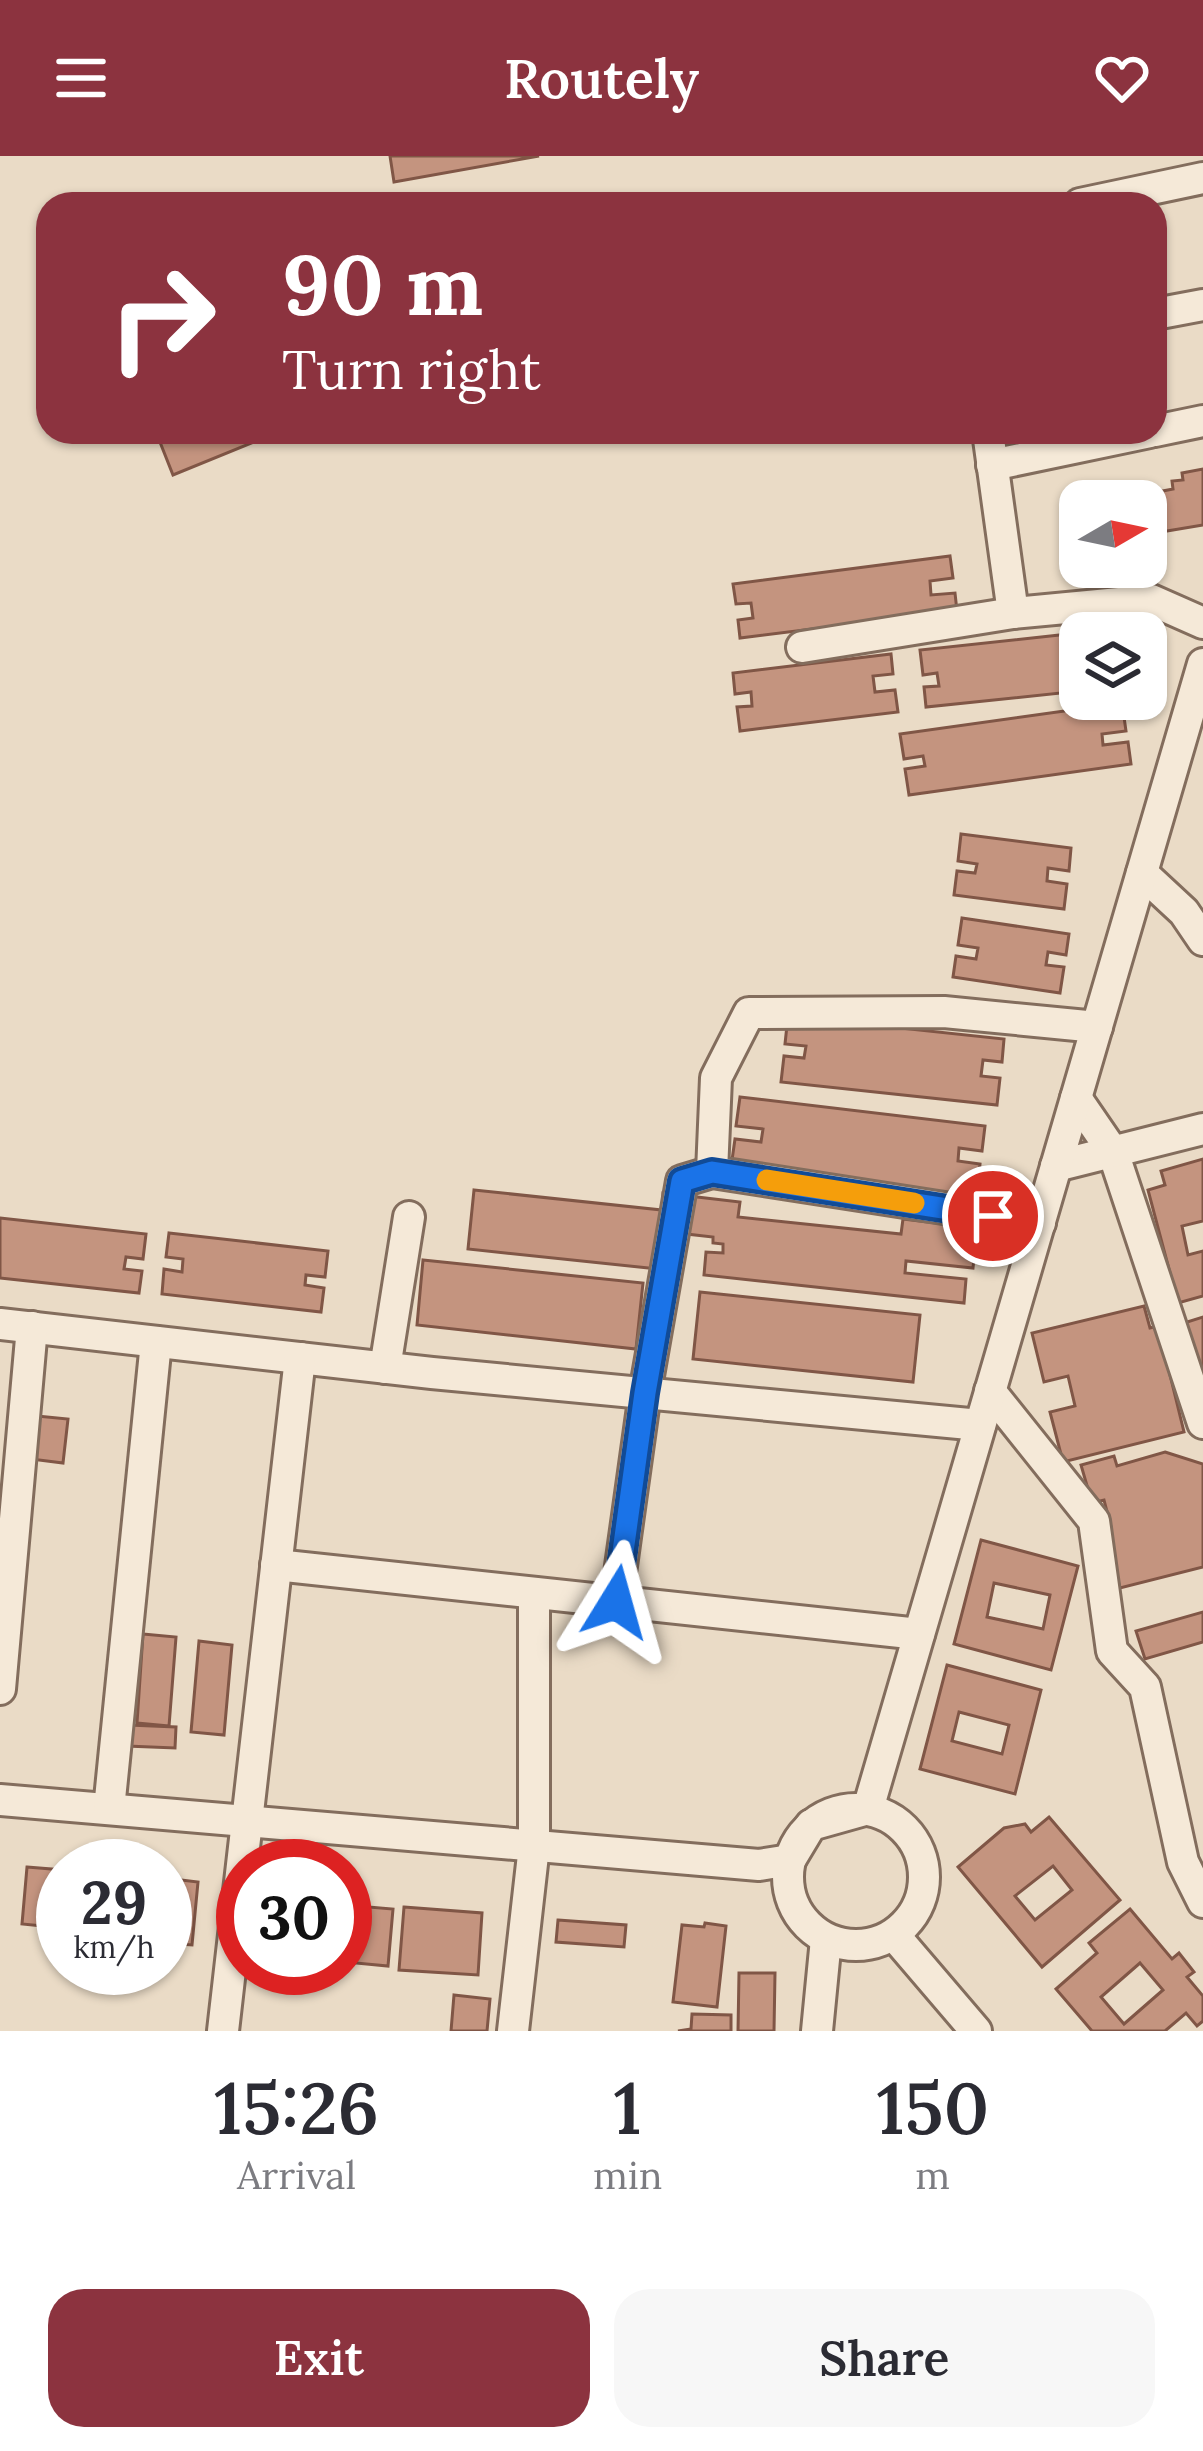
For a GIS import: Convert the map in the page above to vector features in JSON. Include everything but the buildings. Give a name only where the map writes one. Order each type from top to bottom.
[{"type":"street","points":[[1137,192],[1203,178]]},
{"type":"street","points":[[1167,312],[1203,304]]},
{"type":"street","points":[[1167,429],[1203,421]]},
{"type":"street","points":[[989,444],[1012,614]]},
{"type":"street","points":[[992,465],[1094,444]]},
{"type":"street","points":[[802,647],[1012,614],[1151,600],[1203,623]]},
{"type":"street","points":[[868,1809],[1203,664]]},
{"type":"street","points":[[1142,873],[1184,912],[1203,940]]},
{"type":"street","points":[[712,1172],[716,1078],[749,1013],[944,1012],[1097,1027]]},
{"type":"street","points":[[1076,1098],[1113,1152],[1203,1423]]},
{"type":"street","points":[[1056,1166],[1203,1129]]},
{"type":"street","points":[[616,1602],[645,1393],[682,1181],[712,1172],[1040,1223]]},
{"type":"street","points":[[385,1368],[409,1216]]},
{"type":"street","points":[[0,1324],[385,1368],[980,1425]]},
{"type":"street","points":[[0,1689],[32,1327]]},
{"type":"street","points":[[109,1809],[156,1342]]},
{"type":"street","points":[[223,2031],[300,1358]]},
{"type":"street","points":[[990,1391],[1094,1521],[1112,1651],[1145,1687],[1184,1862],[1203,1902]]},
{"type":"street","points":[[276,1565],[919,1634]]},
{"type":"street","points":[[514,2031],[534,1846],[533,1593]]},
{"type":"street","points":[[0,1800],[759,1864],[790,1860]]},
{"type":"street","points":[[847,1809],[868,1809],[890,1817],[908,1832],[920,1852],[925,1875],[922,1898],[911,1919],[894,1935],[849,1946],[826,1940],[807,1925],[794,1906],[788,1883],[790,1860],[811,1825],[847,1809]]},
{"type":"street","points":[[894,1935],[976,2031]]},
{"type":"street","points":[[817,2031],[826,1940]]},
{"type":"slow traffic","points":[[767,1180],[914,1203]]},
{"type":"route","points":[[616,1602],[645,1393],[682,1181],[712,1172],[993,1216]]}]
